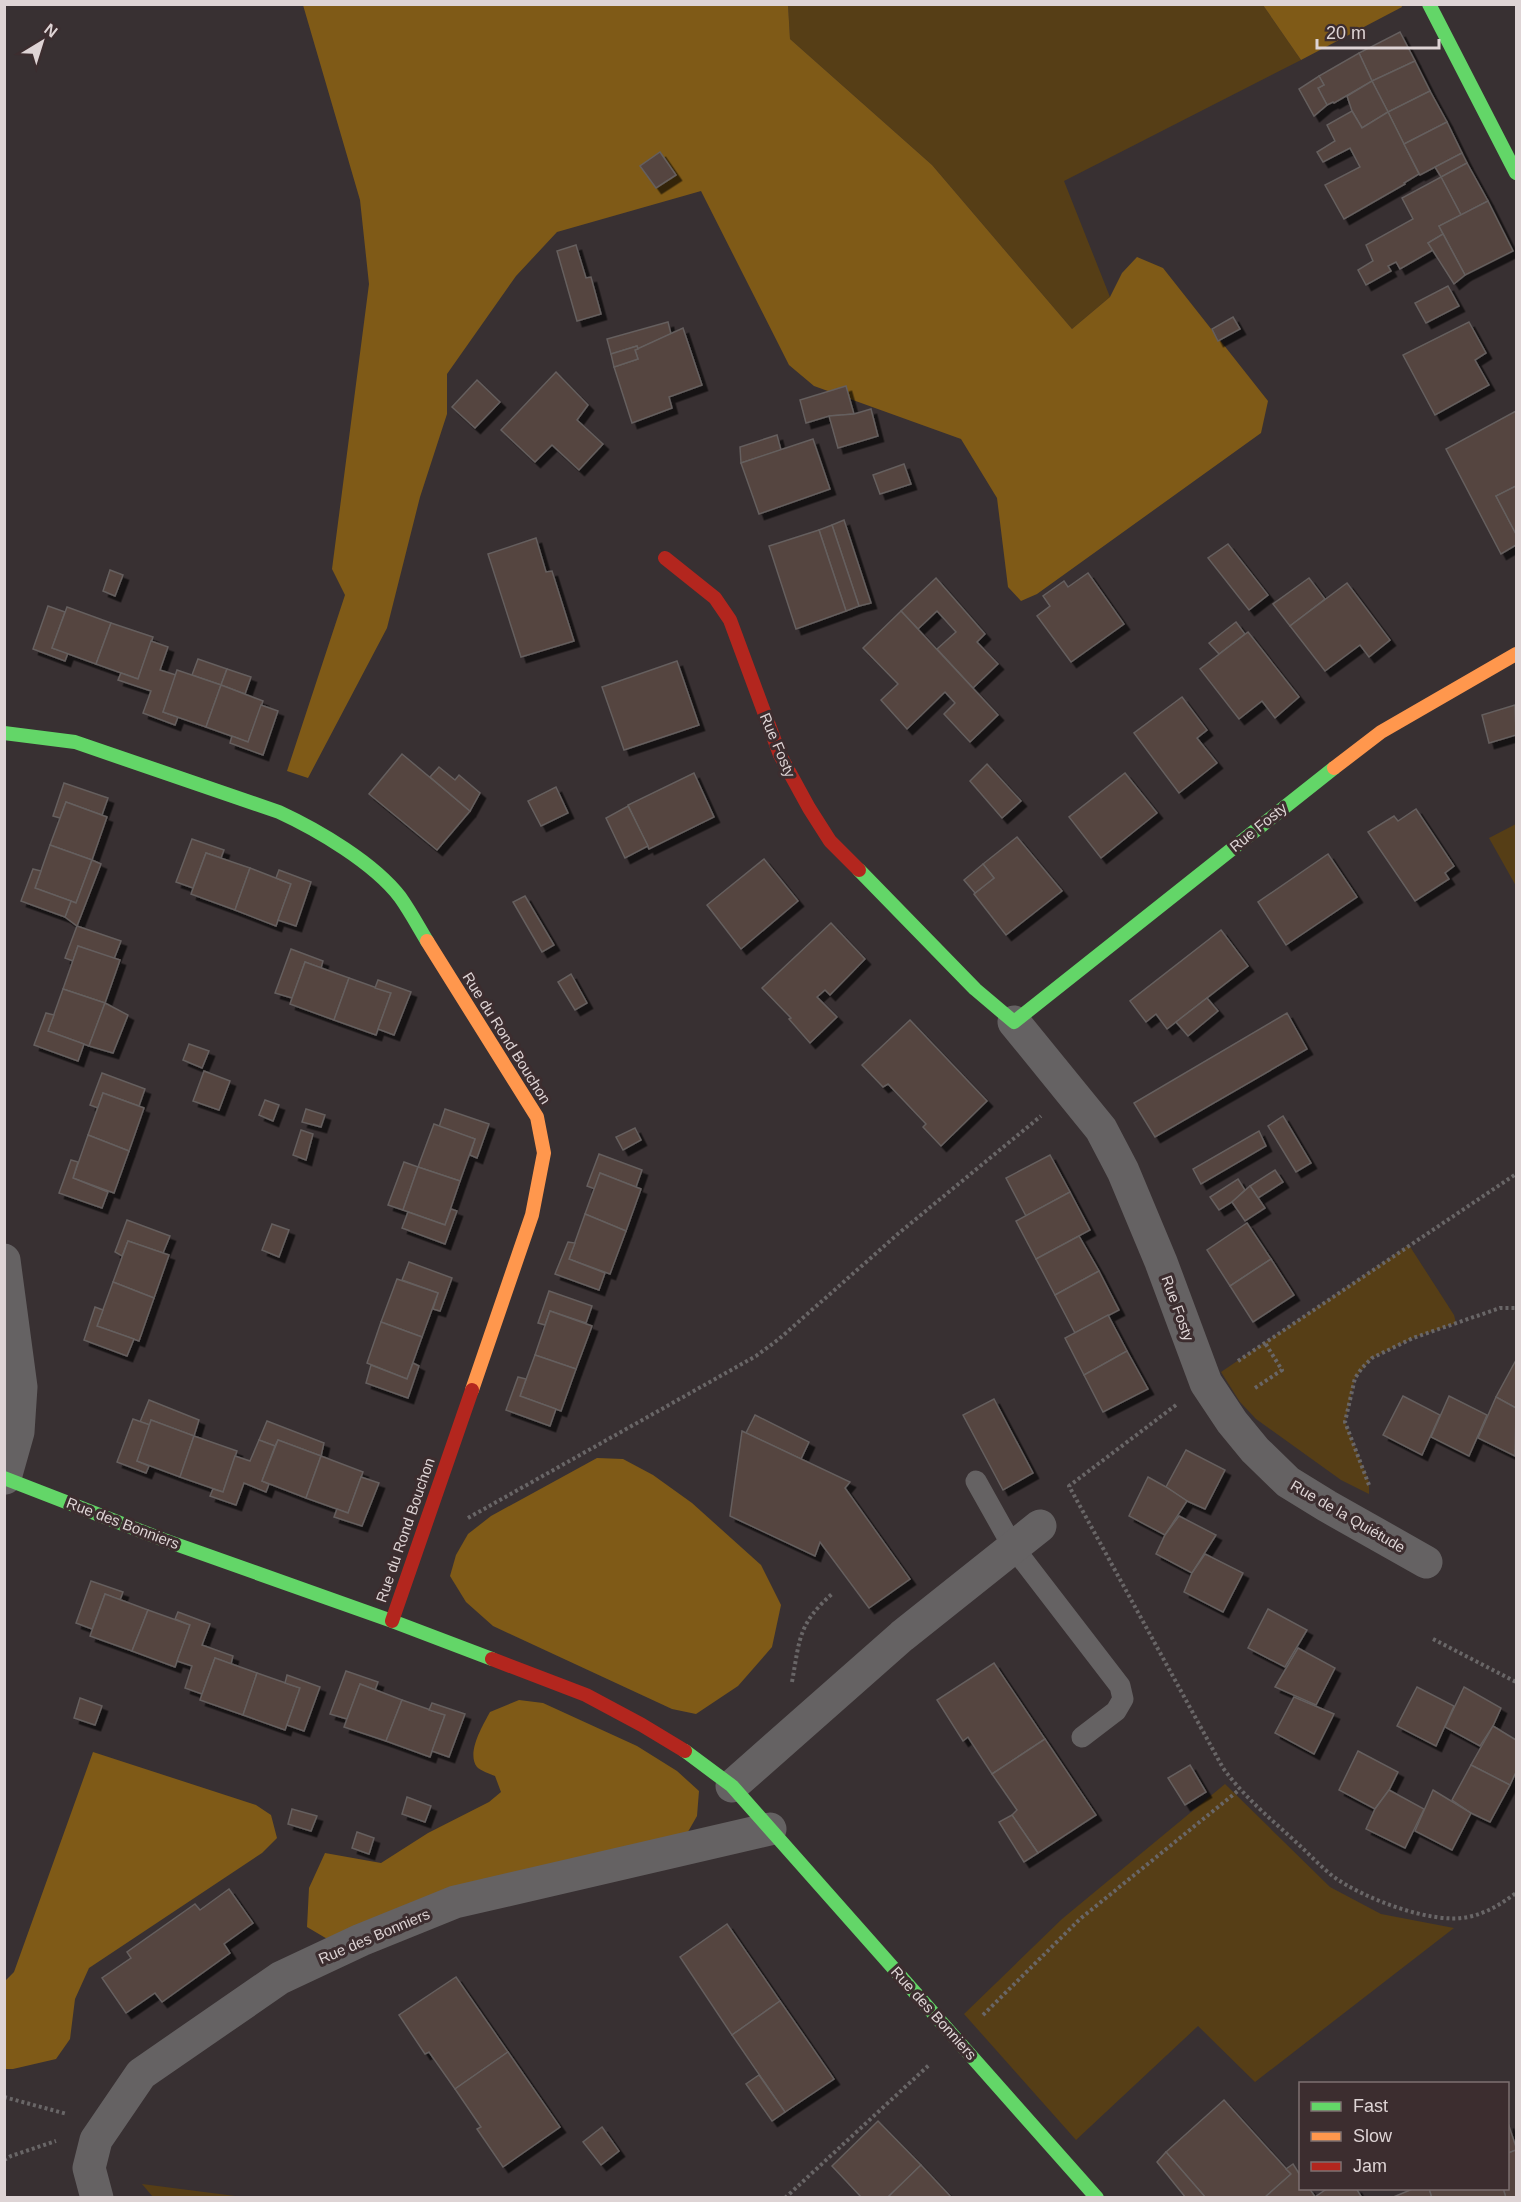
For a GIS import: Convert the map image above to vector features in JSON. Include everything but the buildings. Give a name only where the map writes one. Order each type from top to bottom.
[{"type":"street","points":[[1429,4],[1516,173]]},
{"type":"street","name":"Rue Fosty","points":[[665,558],[715,598],[730,620],[780,755],[809,808],[831,841],[975,989],[1014,1022],[1101,1129],[1118,1161],[1215,1396]]},
{"type":"street","name":"Rue Fosty","points":[[1014,1022],[1290,801],[1381,732],[1516,654]]},
{"type":"street","name":"Rue du Rond Bouchon","points":[[4,733],[75,742],[279,812],[312,826],[342,846],[372,869],[399,896],[537,1117],[543,1153],[532,1215],[392,1621]]},
{"type":"street","points":[[4,1260],[21,1387],[18,1432],[5,1478]]},
{"type":"street","name":"Rue de la Quiétude","points":[[1215,1396],[1255,1450],[1288,1482],[1426,1562]]},
{"type":"street","name":"Rue des Bonniers","points":[[5,1478],[164,1540],[392,1621],[586,1695],[686,1752],[732,1786],[1097,2198]]},
{"type":"street","points":[[732,1786],[902,1636],[1040,1526]]},
{"type":"street","name":"Rue des Bonniers","points":[[97,2198],[89,2168],[96,2140],[141,2074],[280,1978],[361,1940],[455,1902],[770,1829]]},
{"type":"lane","points":[[976,1481],[1013,1547],[1120,1686],[1124,1699],[1116,1711],[1082,1737]]},
{"type":"path","points":[[417,1546],[756,1356],[779,1339],[899,1233],[1072,1091]]},
{"type":"path","points":[[1215,1396],[1265,1343],[1516,1174]]},
{"type":"path","points":[[1381,1535],[1369,1482],[1345,1422],[1355,1378],[1371,1358],[1413,1338],[1500,1308],[1516,1308]]},
{"type":"path","points":[[1265,1343],[1282,1370],[1215,1396],[1069,1486],[1223,1768],[1239,1790],[1335,1878],[1380,1902],[1407,1912],[1437,1917],[1465,1918],[1491,1911],[1516,1893]]},
{"type":"path","points":[[805,1722],[790,1696],[801,1633],[818,1606],[833,1593]]},
{"type":"path","points":[[1433,1639],[1516,1682]]},
{"type":"path","points":[[785,2198],[958,2039],[1080,1919],[1239,1790]]},
{"type":"path","points":[[4,2097],[106,2125]]},
{"type":"shaded area","points":[[1401,4],[1402,7],[1301,60],[1263,5]]},
{"type":"shaded area","points":[[303,5],[788,5],[790,39],[932,165],[1072,329],[1110,297],[1122,273],[1137,257],[1163,268],[1268,401],[1261,433],[1037,594],[1021,601],[1008,587],[997,498],[961,439],[814,386],[789,365],[701,191],[557,232],[516,276],[447,374],[447,414],[420,497],[387,628],[308,778],[287,771],[345,595],[332,569],[369,284],[360,200]]},
{"type":"shaded area","points":[[788,5],[1263,5],[1301,60],[1064,181],[1110,297],[1072,329],[932,165],[790,39]]},
{"type":"shaded area","points":[[1516,824],[1516,886],[1489,838]]},
{"type":"shaded area","points":[[1409,1245],[1454,1315],[1456,1323],[1413,1338],[1372,1358],[1355,1378],[1345,1422],[1369,1482],[1369,1494],[1341,1480],[1256,1419],[1240,1402],[1221,1372]]},
{"type":"shaded area","points":[[597,1458],[623,1459],[653,1475],[692,1503],[761,1565],[781,1605],[772,1647],[738,1686],[696,1714],[672,1709],[493,1626],[466,1602],[450,1576],[456,1555],[468,1534],[491,1516]]},
{"type":"shaded area","points":[[519,1700],[543,1703],[637,1746],[677,1771],[699,1791],[697,1816],[685,1837],[329,1940],[307,1927],[309,1888],[325,1853],[381,1863],[428,1833],[489,1802],[501,1792],[495,1776],[477,1767],[474,1761],[474,1747],[490,1712]]},
{"type":"shaded area","points":[[93,1752],[256,1805],[271,1815],[277,1838],[262,1853],[89,1968],[75,1999],[70,2039],[56,2059],[5,2069],[5,1981],[14,1972]]},
{"type":"shaded area","points":[[1225,1784],[1330,1887],[1381,1914],[1454,1928],[1255,2082],[1198,2026],[1076,2140],[964,2014],[1062,1919]]},
{"type":"shaded area","points":[[142,2184],[243,2197],[153,2197]]},
{"type":"traffic: fast","points":[[1429,4],[1516,173]]},
{"type":"traffic: fast","points":[[4,733],[75,742],[294,819],[328,838],[376,872],[400,897],[427,941]]},
{"type":"traffic: fast","points":[[859,870],[975,989],[1014,1022],[1334,768]]},
{"type":"traffic: fast","points":[[4,1478],[164,1540],[492,1659]]},
{"type":"traffic: fast","points":[[685,1751],[732,1786],[1097,2198]]},
{"type":"traffic: slow","points":[[1334,768],[1381,732],[1516,654]]},
{"type":"traffic: slow","points":[[427,941],[537,1117],[544,1153],[532,1215],[472,1390]]},
{"type":"traffic: jam","points":[[665,558],[715,598],[730,620],[780,755],[830,841],[859,870]]},
{"type":"traffic: jam","points":[[392,1621],[472,1390]]},
{"type":"traffic: jam","points":[[492,1659],[586,1695],[685,1751]]}]
